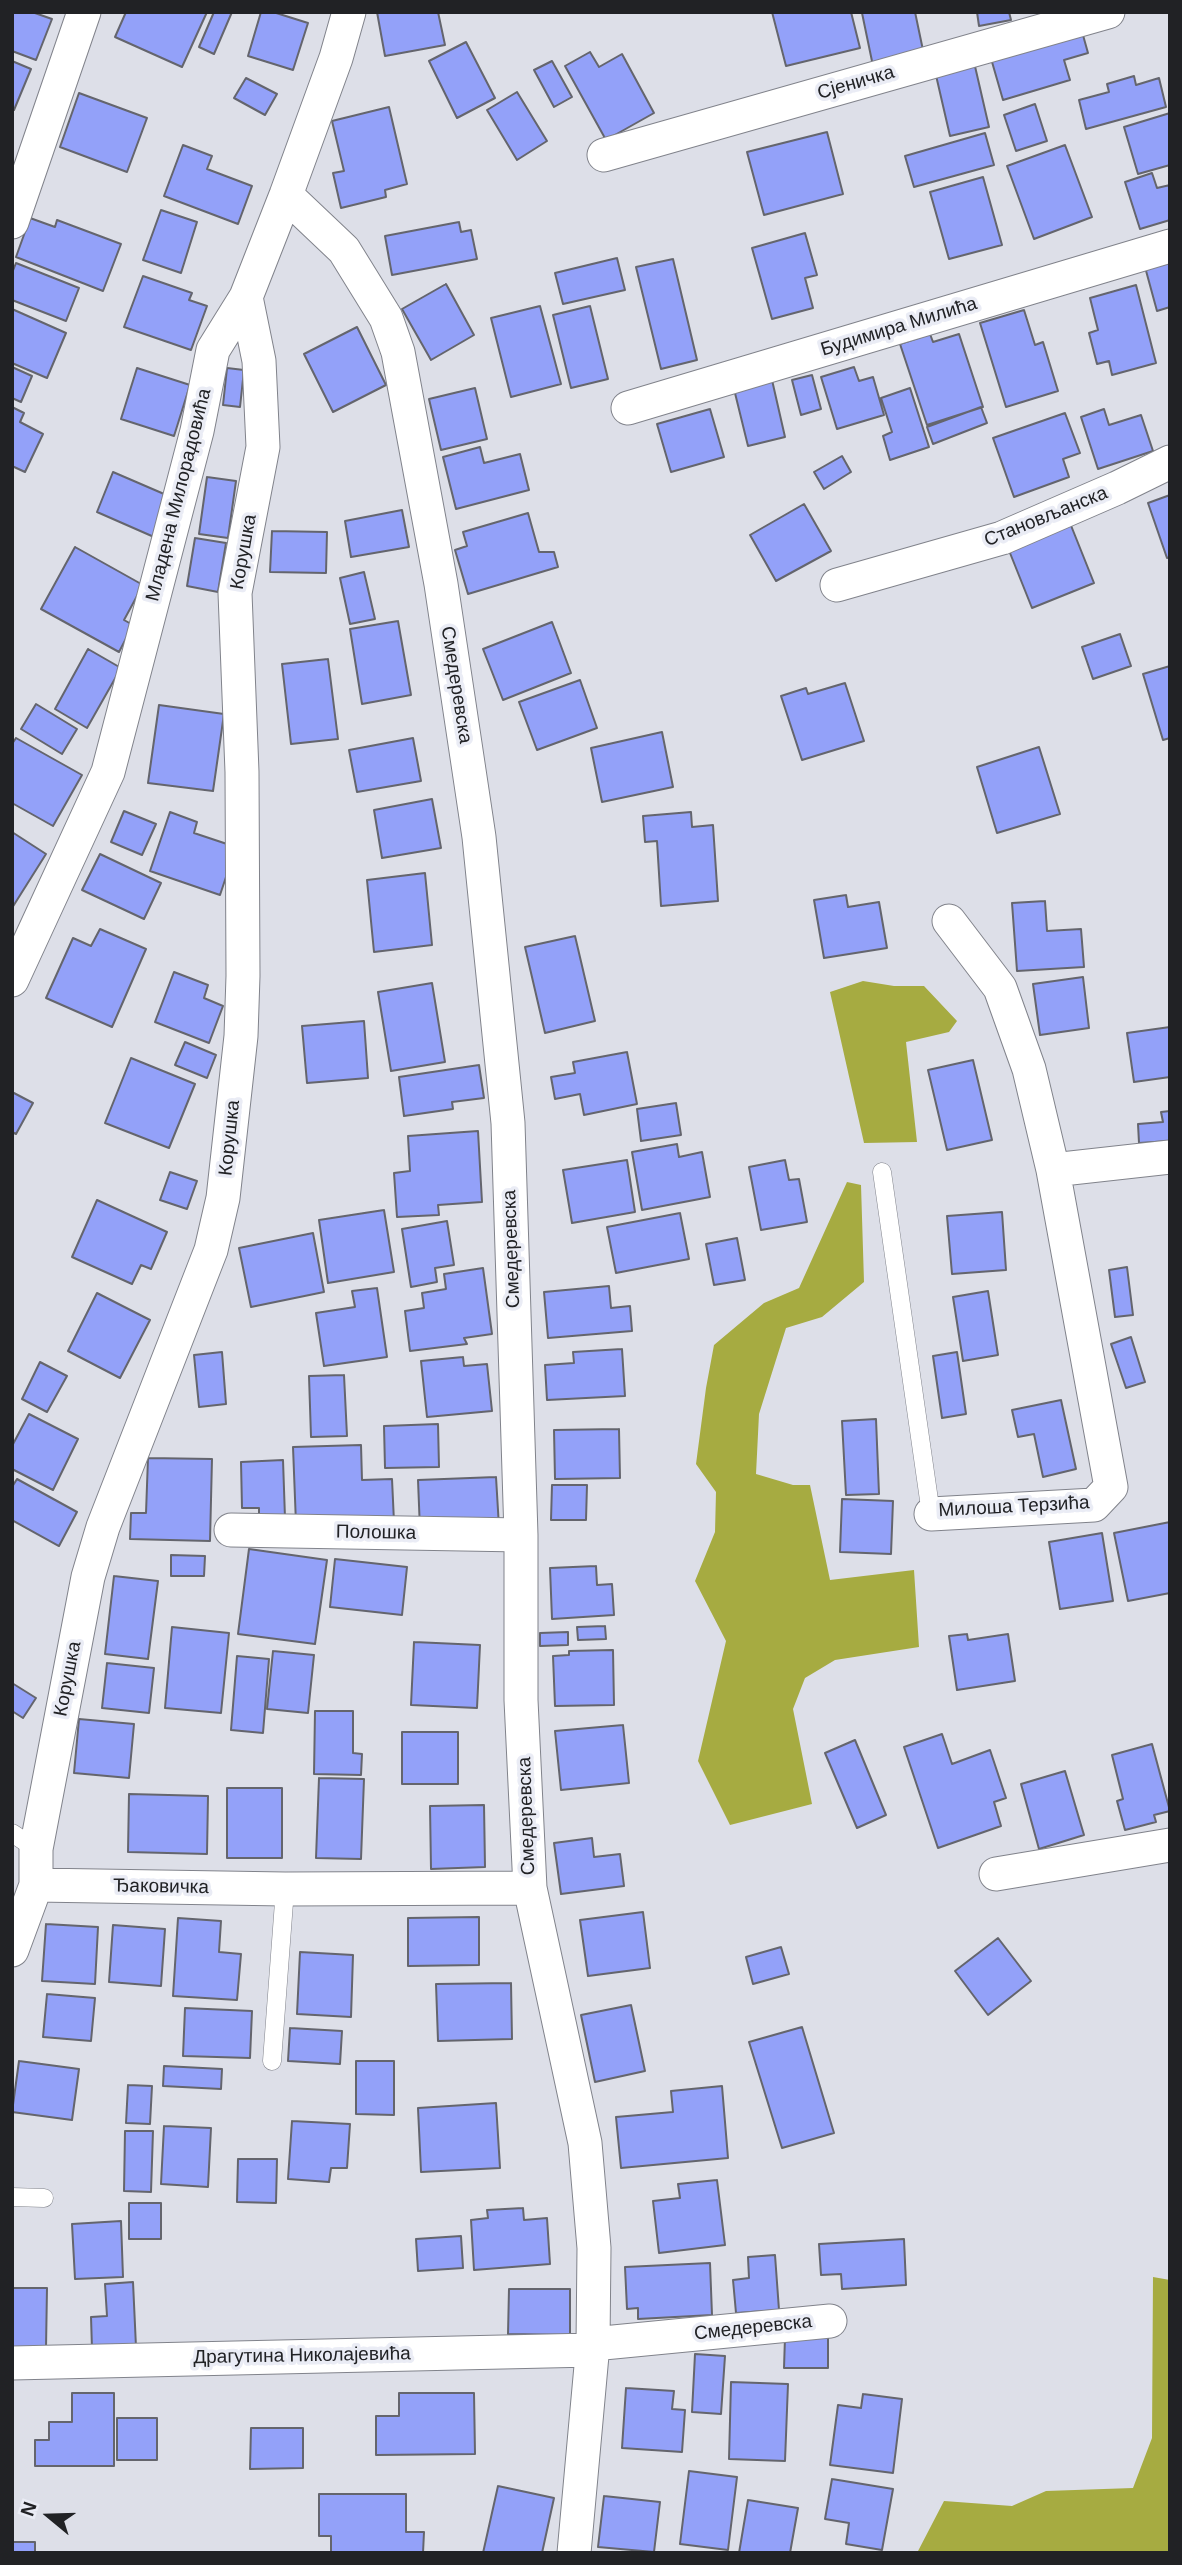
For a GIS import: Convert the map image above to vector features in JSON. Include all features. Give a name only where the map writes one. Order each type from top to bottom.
[{"type":"street","points":[[12,222],[84,12]]},
{"type":"street","name":"Младена Милорадовића","points":[[12,980],[108,772],[197,431],[214,350],[246,297],[337,58],[349,12]]},
{"type":"street","name":"Сјеничка","points":[[604,155],[1108,12]]},
{"type":"street","name":"Смедеревска","points":[[286,195],[344,250],[386,318],[398,352],[441,584],[479,837],[508,1123],[522,1535],[522,1700],[530,1888],[585,2143],[594,2248],[593,2347],[573,2553]]},
{"type":"street","name":"Будимира Милића","points":[[628,408],[1170,246]]},
{"type":"street","name":"Корушка","points":[[12,1950],[36,1885],[24,1841],[88,1577],[103,1527],[211,1250],[223,1198],[241,1036],[242,988],[242,772],[235,593],[263,447],[259,361],[246,297]]},
{"type":"street","name":"Становљанска","points":[[837,584],[1002,538],[1170,463]]},
{"type":"street","name":"Милоша Терзића","points":[[931,1514],[1094,1506],[1111,1487],[1053,1170],[1029,1069],[1000,988],[948,921]]},
{"type":"street","points":[[1053,1170],[1170,1157]]},
{"type":"street","name":"Полошка","points":[[231,1531],[522,1535]]},
{"type":"street","points":[[996,1874],[1170,1845]]},
{"type":"street","name":"Ђаковичка","points":[[36,1885],[285,1889],[530,1888]]},
{"type":"street","name":"Смедеревска","points":[[593,2347],[830,2321]]},
{"type":"street","name":"Драгутина Николајевића","points":[[12,2362],[593,2347]]},
{"type":"lane","name":"Милоша Терзића","points":[[882,1172],[931,1514]]},
{"type":"lane","points":[[272,2061],[285,1889]]},
{"type":"lane","points":[[12,2197],[44,2198]]},
{"type":"shaded area","points":[[863,981],[894,986],[924,986],[957,1021],[949,1032],[906,1042],[917,1142],[864,1143],[830,992]]},
{"type":"shaded area","points":[[847,1182],[861,1185],[864,1282],[822,1317],[786,1328],[759,1414],[756,1474],[793,1485],[810,1485],[830,1580],[914,1570],[919,1647],[835,1660],[805,1678],[793,1709],[812,1804],[730,1825],[698,1761],[726,1641],[695,1581],[715,1532],[716,1492],[696,1464],[706,1388],[714,1345],[764,1303],[799,1288]]},
{"type":"shaded area","points":[[1153,2277],[1170,2280],[1170,2553],[917,2553],[944,2501],[1012,2506],[1046,2491],[1133,2488],[1152,2438]]},
{"type":"building","points":[[12,12],[32,12],[52,19],[36,60],[12,51]]},
{"type":"building","points":[[126,12],[207,12],[182,67],[115,37]]},
{"type":"building","points":[[214,12],[232,12],[214,54],[199,47]]},
{"type":"building","points":[[261,12],[273,12],[308,23],[293,70],[248,56]]},
{"type":"building","points":[[377,12],[438,12],[445,45],[385,56]]},
{"type":"building","points":[[772,12],[851,12],[860,48],[786,66]]},
{"type":"building","points":[[915,12],[924,55],[873,66],[862,13]]},
{"type":"building","points":[[977,12],[1009,12],[1011,20],[979,26]]},
{"type":"building","points":[[1081,28],[1088,53],[1064,60],[1070,80],[1003,100],[990,55]]},
{"type":"building","points":[[466,42],[495,98],[457,118],[429,61]]},
{"type":"building","points":[[590,52],[599,67],[622,54],[654,113],[606,140],[565,66]]},
{"type":"building","points":[[12,61],[31,69],[14,110],[12,109]]},
{"type":"building","points":[[552,61],[572,97],[554,107],[534,70]]},
{"type":"building","points":[[974,62],[989,127],[950,136],[935,71]]},
{"type":"building","points":[[1134,76],[1136,85],[1159,78],[1166,107],[1086,129],[1079,100],[1109,92],[1107,84]]},
{"type":"building","points":[[246,78],[277,94],[265,115],[234,98]]},
{"type":"building","points":[[517,92],[547,141],[517,160],[487,110]]},
{"type":"building","points":[[79,93],[147,118],[127,172],[60,147]]},
{"type":"building","points":[[1035,104],[1047,141],[1016,151],[1004,115]]},
{"type":"building","points":[[389,107],[407,184],[385,190],[386,197],[341,208],[333,173],[344,171],[332,121]]},
{"type":"building","points":[[1170,113],[1170,165],[1138,174],[1124,127]]},
{"type":"building","points":[[827,132],[843,194],[764,215],[747,152]]},
{"type":"building","points":[[985,133],[994,165],[914,187],[905,156]]},
{"type":"building","points":[[183,145],[212,156],[207,169],[252,186],[238,224],[164,196]]},
{"type":"building","points":[[1065,145],[1092,217],[1034,239],[1007,166]]},
{"type":"building","points":[[1152,173],[1157,188],[1170,185],[1170,220],[1140,229],[1125,182]]},
{"type":"building","points":[[983,177],[1002,245],[949,259],[930,192]]},
{"type":"building","points":[[161,210],[197,222],[181,273],[143,260]]},
{"type":"building","points":[[30,218],[55,227],[57,220],[121,244],[103,291],[16,257]]},
{"type":"building","points":[[459,222],[461,232],[471,230],[477,259],[392,275],[385,236]]},
{"type":"building","points":[[805,233],[817,275],[805,278],[813,308],[772,319],[752,248]]},
{"type":"building","points":[[617,258],[625,290],[563,304],[555,273]]},
{"type":"building","points":[[673,259],[697,360],[661,369],[636,267]]},
{"type":"building","points":[[1170,260],[1170,307],[1157,311],[1145,267]]},
{"type":"building","points":[[16,263],[79,288],[66,321],[12,300],[12,273]]},
{"type":"building","points":[[143,276],[192,293],[189,300],[207,306],[191,350],[124,327]]},
{"type":"building","points":[[446,284],[474,335],[431,360],[402,309]]},
{"type":"building","points":[[1136,285],[1156,363],[1112,375],[1109,361],[1097,364],[1089,333],[1098,330],[1090,298]]},
{"type":"building","points":[[540,306],[561,384],[511,397],[491,318]]},
{"type":"building","points":[[590,306],[608,379],[571,388],[553,315]]},
{"type":"building","points":[[12,309],[66,333],[47,378],[12,363]]},
{"type":"building","points":[[1024,310],[1035,345],[1043,342],[1058,391],[1006,407],[980,323]]},
{"type":"building","points":[[357,327],[386,385],[333,412],[304,354]]},
{"type":"building","points":[[930,334],[933,342],[959,334],[983,407],[927,425],[900,344]]},
{"type":"building","points":[[12,367],[32,376],[21,402],[12,398]]},
{"type":"building","points":[[854,367],[859,381],[873,377],[884,415],[837,429],[821,377]]},
{"type":"building","points":[[137,368],[190,385],[174,436],[121,419]]},
{"type":"building","points":[[227,368],[244,370],[240,407],[223,405]]},
{"type":"building","points":[[812,375],[821,409],[801,415],[792,380]]},
{"type":"building","points":[[772,380],[785,437],[748,446],[734,389]]},
{"type":"building","points":[[475,388],[487,439],[441,450],[429,399]]},
{"type":"building","points":[[910,388],[929,447],[890,460],[883,436],[892,432],[881,398]]},
{"type":"building","points":[[12,407],[24,413],[20,422],[43,434],[25,472],[12,466]]},
{"type":"building","points":[[981,407],[987,423],[933,444],[927,427]]},
{"type":"building","points":[[710,409],[724,457],[671,472],[657,424]]},
{"type":"building","points":[[1104,409],[1109,425],[1141,415],[1153,451],[1098,469],[1081,417]]},
{"type":"building","points":[[1065,413],[1080,453],[1063,459],[1069,477],[1014,497],[993,438]]},
{"type":"building","points":[[480,447],[484,463],[520,454],[529,490],[456,509],[443,457]]},
{"type":"building","points":[[842,456],[851,472],[824,489],[814,472]]},
{"type":"building","points":[[113,472],[171,497],[154,537],[97,512]]},
{"type":"building","points":[[207,477],[236,481],[228,538],[199,534]]},
{"type":"building","points":[[1170,495],[1170,557],[1167,558],[1148,503]]},
{"type":"building","points":[[804,504],[831,551],[776,581],[750,535]]},
{"type":"building","points":[[402,510],[409,547],[351,557],[345,521]]},
{"type":"building","points":[[528,513],[539,552],[554,552],[558,567],[468,594],[455,550],[467,546],[463,532]]},
{"type":"building","points":[[1070,523],[1094,583],[1032,608],[1008,548]]},
{"type":"building","points":[[272,531],[327,532],[326,573],[270,572]]},
{"type":"building","points":[[195,538],[226,543],[218,592],[187,586]]},
{"type":"building","points":[[75,547],[143,585],[124,620],[133,625],[119,652],[41,609]]},
{"type":"building","points":[[364,572],[375,619],[350,624],[340,578]]},
{"type":"building","points":[[398,621],[411,695],[362,704],[350,629]]},
{"type":"building","points":[[552,622],[571,673],[503,700],[483,649]]},
{"type":"building","points":[[1120,634],[1131,666],[1093,679],[1082,647]]},
{"type":"building","points":[[88,649],[121,668],[87,728],[55,709]]},
{"type":"building","points":[[328,659],[338,739],[291,744],[282,664]]},
{"type":"building","points":[[1170,666],[1170,738],[1163,740],[1143,674]]},
{"type":"building","points":[[580,680],[597,728],[537,750],[519,702]]},
{"type":"building","points":[[845,683],[864,741],[802,760],[781,696],[806,688],[808,694]]},
{"type":"building","points":[[36,704],[77,729],[62,754],[21,729]]},
{"type":"building","points":[[159,705],[224,714],[213,791],[148,783]]},
{"type":"building","points":[[662,732],[673,787],[602,802],[591,748]]},
{"type":"building","points":[[16,738],[82,775],[53,826],[12,803],[12,744]]},
{"type":"building","points":[[413,738],[421,781],[357,792],[349,750]]},
{"type":"building","points":[[1039,747],[1060,814],[997,833],[977,767]]},
{"type":"building","points":[[432,799],[441,848],[382,858],[374,810]]},
{"type":"building","points":[[124,811],[156,824],[142,855],[111,842]]},
{"type":"building","points":[[170,812],[197,822],[194,833],[236,847],[220,895],[150,871]]},
{"type":"building","points":[[691,812],[692,827],[713,825],[718,901],[661,906],[657,841],[645,842],[643,816]]},
{"type":"building","points":[[12,832],[46,854],[12,908]]},
{"type":"building","points":[[100,854],[161,883],[144,919],[82,890]]},
{"type":"building","points":[[425,873],[432,945],[374,952],[367,880]]},
{"type":"building","points":[[846,895],[848,907],[879,902],[887,948],[824,958],[814,900]]},
{"type":"building","points":[[1045,901],[1047,931],[1081,929],[1084,967],[1017,971],[1012,903]]},
{"type":"building","points":[[100,929],[146,949],[112,1027],[46,998],[73,938],[91,946]]},
{"type":"building","points":[[575,936],[595,1021],[545,1033],[525,947]]},
{"type":"building","points":[[174,972],[208,985],[204,998],[223,1006],[209,1043],[155,1022]]},
{"type":"building","points":[[1083,977],[1089,1028],[1040,1035],[1033,984]]},
{"type":"building","points":[[432,983],[445,1062],[391,1071],[378,992]]},
{"type":"building","points":[[364,1021],[368,1078],[307,1083],[302,1026]]},
{"type":"building","points":[[1170,1027],[1170,1077],[1134,1082],[1127,1033]]},
{"type":"building","points":[[185,1042],[216,1055],[207,1078],[175,1065]]},
{"type":"building","points":[[627,1052],[637,1104],[584,1115],[580,1094],[555,1099],[551,1077],[575,1073],[573,1062]]},
{"type":"building","points":[[131,1058],[195,1084],[169,1148],[105,1123]]},
{"type":"building","points":[[973,1060],[992,1140],[947,1150],[928,1070]]},
{"type":"building","points":[[479,1065],[484,1098],[452,1102],[453,1109],[404,1116],[399,1077]]},
{"type":"building","points":[[12,1092],[33,1103],[16,1134],[12,1132]]},
{"type":"building","points":[[676,1103],[681,1135],[641,1141],[637,1109]]},
{"type":"building","points":[[1170,1111],[1170,1141],[1139,1143],[1138,1124],[1163,1122],[1161,1112]]},
{"type":"building","points":[[478,1131],[482,1202],[438,1205],[439,1215],[397,1217],[394,1173],[410,1171],[408,1136]]},
{"type":"building","points":[[677,1144],[679,1157],[702,1152],[710,1197],[642,1210],[632,1152]]},
{"type":"building","points":[[627,1160],[635,1212],[572,1223],[563,1170]]},
{"type":"building","points":[[785,1160],[789,1180],[799,1179],[807,1222],[761,1230],[749,1167]]},
{"type":"building","points":[[170,1172],[197,1181],[187,1209],[160,1200]]},
{"type":"building","points":[[97,1200],[167,1232],[151,1269],[141,1265],[132,1284],[72,1257]]},
{"type":"building","points":[[384,1210],[394,1272],[328,1283],[319,1220]]},
{"type":"building","points":[[1002,1212],[1006,1270],[952,1274],[947,1216]]},
{"type":"building","points":[[680,1213],[689,1259],[616,1273],[607,1227]]},
{"type":"building","points":[[447,1221],[454,1265],[435,1268],[437,1282],[411,1287],[402,1229]]},
{"type":"building","points":[[313,1233],[324,1292],[251,1307],[239,1248]]},
{"type":"building","points":[[737,1238],[745,1280],[714,1285],[706,1244]]},
{"type":"building","points":[[1127,1267],[1133,1315],[1115,1317],[1109,1270]]},
{"type":"building","points":[[483,1268],[492,1334],[464,1338],[467,1344],[410,1351],[405,1311],[424,1308],[422,1293],[446,1289],[444,1274]]},
{"type":"building","points":[[609,1286],[611,1308],[630,1306],[632,1331],[548,1338],[544,1292]]},
{"type":"building","points":[[377,1288],[387,1357],[324,1366],[316,1313],[355,1307],[352,1291]]},
{"type":"building","points":[[988,1291],[998,1355],[963,1361],[953,1297]]},
{"type":"building","points":[[97,1293],[150,1320],[120,1378],[68,1351]]},
{"type":"building","points":[[1131,1337],[1145,1382],[1126,1388],[1111,1344]]},
{"type":"building","points":[[622,1349],[625,1396],[547,1400],[545,1365],[574,1363],[573,1352]]},
{"type":"building","points":[[222,1352],[226,1404],[199,1407],[194,1355]]},
{"type":"building","points":[[957,1352],[966,1414],[942,1418],[933,1356]]},
{"type":"building","points":[[463,1357],[464,1366],[487,1364],[492,1411],[427,1417],[421,1361]]},
{"type":"building","points":[[40,1362],[67,1376],[47,1412],[22,1399]]},
{"type":"building","points":[[344,1375],[347,1436],[311,1437],[309,1376]]},
{"type":"building","points":[[1061,1400],[1076,1469],[1043,1477],[1034,1434],[1018,1437],[1012,1410]]},
{"type":"building","points":[[29,1414],[78,1439],[53,1490],[12,1469],[12,1446]]},
{"type":"building","points":[[876,1419],[879,1494],[846,1495],[842,1421]]},
{"type":"building","points":[[438,1424],[439,1467],[385,1468],[384,1426]]},
{"type":"building","points":[[619,1429],[620,1478],[555,1479],[554,1430]]},
{"type":"building","points":[[361,1445],[362,1480],[392,1479],[394,1522],[296,1524],[293,1447]]},
{"type":"building","points":[[148,1458],[212,1459],[210,1541],[130,1539],[131,1513],[146,1513]]},
{"type":"building","points":[[283,1460],[285,1518],[259,1519],[259,1508],[242,1508],[241,1462]]},
{"type":"building","points":[[496,1477],[499,1527],[420,1530],[418,1480]]},
{"type":"building","points":[[17,1479],[77,1512],[59,1546],[12,1520],[12,1487]]},
{"type":"building","points":[[552,1485],[587,1485],[586,1520],[551,1520]]},
{"type":"building","points":[[842,1499],[893,1501],[891,1554],[840,1552]]},
{"type":"building","points":[[1170,1522],[1170,1593],[1128,1601],[1114,1533]]},
{"type":"building","points":[[1102,1533],[1113,1601],[1060,1609],[1049,1542]]},
{"type":"building","points":[[249,1549],[327,1560],[315,1644],[238,1634]]},
{"type":"building","points":[[171,1555],[205,1556],[204,1576],[171,1576]]},
{"type":"building","points":[[335,1559],[407,1567],[402,1615],[330,1607]]},
{"type":"building","points":[[596,1566],[597,1585],[612,1584],[614,1615],[552,1619],[550,1568]]},
{"type":"building","points":[[114,1576],[158,1581],[148,1659],[105,1654]]},
{"type":"building","points":[[605,1626],[606,1639],[578,1640],[577,1627]]},
{"type":"building","points":[[172,1627],[229,1633],[221,1713],[165,1708]]},
{"type":"building","points":[[568,1632],[568,1645],[540,1646],[540,1633]]},
{"type":"building","points":[[967,1634],[968,1640],[1008,1634],[1015,1681],[957,1690],[949,1636]]},
{"type":"building","points":[[414,1642],[480,1645],[477,1708],[411,1705]]},
{"type":"building","points":[[613,1650],[614,1705],[555,1706],[553,1656],[569,1655],[569,1651]]},
{"type":"building","points":[[273,1651],[314,1655],[308,1713],[267,1709]]},
{"type":"building","points":[[237,1656],[269,1659],[263,1733],[231,1730]]},
{"type":"building","points":[[107,1663],[154,1668],[149,1713],[102,1708]]},
{"type":"building","points":[[12,1683],[36,1698],[23,1718],[12,1711]]},
{"type":"building","points":[[315,1711],[353,1711],[353,1753],[362,1754],[361,1775],[314,1774]]},
{"type":"building","points":[[79,1719],[134,1724],[129,1778],[74,1773]]},
{"type":"building","points":[[623,1725],[629,1783],[561,1790],[555,1731]]},
{"type":"building","points":[[402,1732],[458,1732],[458,1784],[402,1784]]},
{"type":"building","points":[[942,1734],[952,1764],[990,1750],[1006,1798],[994,1802],[1001,1826],[938,1848],[904,1747]]},
{"type":"building","points":[[855,1740],[886,1815],[857,1828],[825,1753]]},
{"type":"building","points":[[1152,1744],[1170,1811],[1154,1815],[1156,1822],[1125,1830],[1117,1801],[1123,1799],[1112,1755]]},
{"type":"building","points":[[1065,1771],[1084,1835],[1039,1849],[1021,1784]]},
{"type":"building","points":[[319,1778],[364,1779],[361,1859],[316,1858]]},
{"type":"building","points":[[227,1788],[282,1788],[282,1858],[227,1858]]},
{"type":"building","points":[[129,1794],[208,1796],[207,1854],[128,1852]]},
{"type":"building","points":[[484,1805],[485,1867],[431,1869],[430,1806]]},
{"type":"building","points":[[592,1838],[594,1857],[620,1854],[624,1886],[561,1894],[554,1843]]},
{"type":"building","points":[[643,1912],[650,1968],[588,1976],[580,1920]]},
{"type":"building","points":[[479,1917],[479,1965],[408,1966],[408,1918]]},
{"type":"building","points":[[178,1918],[221,1921],[219,1952],[241,1954],[237,2000],[173,1996]]},
{"type":"building","points":[[46,1924],[98,1927],[95,1984],[42,1981]]},
{"type":"building","points":[[113,1925],[165,1929],[161,1986],[109,1982]]},
{"type":"building","points":[[998,1938],[1031,1981],[988,2015],[955,1971]]},
{"type":"building","points":[[781,1947],[789,1974],[753,1984],[746,1957]]},
{"type":"building","points":[[300,1952],[353,1955],[351,2017],[297,2014]]},
{"type":"building","points":[[511,1983],[512,2039],[438,2041],[436,1984]]},
{"type":"building","points":[[47,1994],[95,1998],[91,2041],[43,2037]]},
{"type":"building","points":[[631,2005],[645,2071],[595,2082],[581,2015]]},
{"type":"building","points":[[185,2008],[252,2011],[250,2058],[183,2056]]},
{"type":"building","points":[[802,2027],[834,2133],[782,2148],[749,2042]]},
{"type":"building","points":[[290,2028],[342,2031],[340,2064],[288,2061]]},
{"type":"building","points":[[19,2061],[79,2069],[72,2120],[12,2112]]},
{"type":"building","points":[[356,2061],[394,2061],[394,2115],[356,2114]]},
{"type":"building","points":[[164,2066],[222,2069],[221,2089],[163,2086]]},
{"type":"building","points":[[128,2085],[152,2086],[150,2124],[126,2123]]},
{"type":"building","points":[[722,2086],[728,2158],[621,2168],[616,2117],[673,2112],[671,2091]]},
{"type":"building","points":[[496,2103],[500,2168],[421,2172],[418,2108]]},
{"type":"building","points":[[292,2121],[350,2124],[347,2168],[331,2168],[329,2182],[288,2179]]},
{"type":"building","points":[[164,2126],[211,2128],[208,2187],[161,2184]]},
{"type":"building","points":[[125,2131],[153,2131],[151,2192],[124,2191]]},
{"type":"building","points":[[238,2159],[277,2159],[276,2203],[237,2202]]},
{"type":"building","points":[[717,2180],[725,2245],[659,2253],[653,2201],[680,2198],[678,2184]]},
{"type":"building","points":[[129,2203],[161,2203],[161,2239],[129,2239]]},
{"type":"building","points":[[523,2208],[524,2220],[547,2218],[550,2264],[474,2270],[471,2220],[488,2218],[487,2210]]},
{"type":"building","points":[[121,2221],[123,2277],[75,2279],[72,2224]]},
{"type":"building","points":[[461,2236],[463,2268],[418,2271],[416,2239]]},
{"type":"building","points":[[904,2239],[906,2285],[842,2289],[841,2274],[821,2275],[819,2244]]},
{"type":"building","points":[[775,2255],[779,2310],[736,2313],[733,2280],[749,2278],[748,2257]]},
{"type":"building","points":[[710,2263],[712,2315],[638,2319],[638,2308],[627,2309],[625,2267]]},
{"type":"building","points":[[133,2282],[136,2347],[92,2349],[91,2317],[107,2316],[105,2284]]},
{"type":"building","points":[[12,2288],[47,2288],[46,2348],[12,2347]]},
{"type":"building","points":[[509,2289],[570,2289],[570,2335],[508,2334]]},
{"type":"building","points":[[785,2337],[828,2337],[828,2368],[784,2368]]},
{"type":"building","points":[[695,2354],[725,2356],[721,2414],[692,2412]]},
{"type":"building","points":[[731,2382],[788,2384],[785,2461],[729,2459]]},
{"type":"building","points":[[626,2388],[674,2391],[672,2409],[685,2410],[682,2452],[622,2448]]},
{"type":"building","points":[[72,2393],[114,2393],[114,2466],[35,2466],[35,2440],[49,2440],[49,2422],[72,2422]]},
{"type":"building","points":[[399,2393],[474,2393],[475,2454],[376,2455],[376,2416],[399,2416]]},
{"type":"building","points":[[863,2394],[902,2399],[893,2473],[830,2465],[838,2405],[861,2408]]},
{"type":"building","points":[[117,2418],[157,2418],[157,2460],[117,2460]]},
{"type":"building","points":[[251,2428],[303,2428],[303,2468],[250,2469]]},
{"type":"building","points":[[689,2471],[737,2477],[728,2550],[680,2544]]},
{"type":"building","points":[[832,2479],[893,2489],[882,2550],[846,2544],[849,2523],[825,2519]]},
{"type":"building","points":[[498,2486],[554,2498],[542,2553],[483,2553]]},
{"type":"building","points":[[319,2494],[406,2494],[406,2532],[424,2532],[423,2553],[331,2553],[331,2536],[319,2536]]},
{"type":"building","points":[[604,2496],[660,2502],[654,2552],[598,2547]]},
{"type":"building","points":[[748,2500],[798,2508],[790,2553],[739,2553]]},
{"type":"building","points":[[12,2542],[35,2542],[35,2553],[12,2553]]}]
